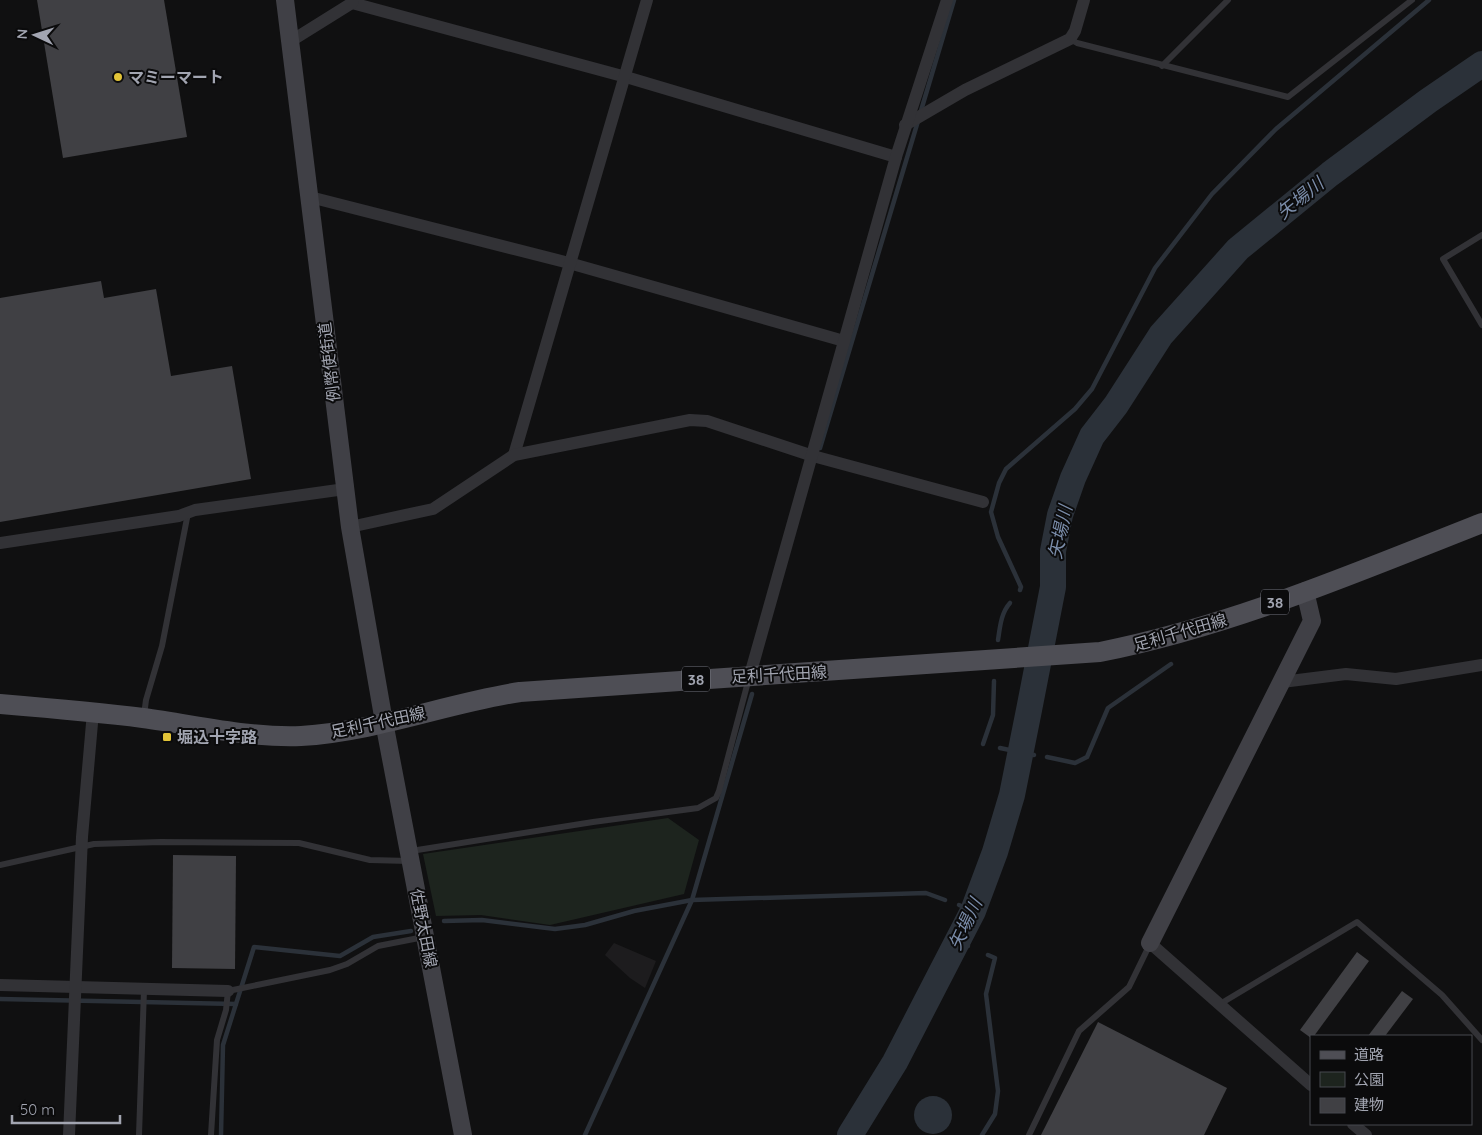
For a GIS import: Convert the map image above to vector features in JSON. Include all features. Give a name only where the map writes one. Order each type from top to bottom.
[{"type":"main road","name":"例幣使街道","points":[[285,0],[344,489],[384,722]]},
{"type":"main road","name":"足利千代田線","points":[[0,704],[93,712],[248,734],[281,736],[331,733],[483,698],[520,692],[1100,652],[1163,639],[1235,617],[1305,592],[1482,523]]},
{"type":"main road","points":[[1150,943],[1312,621],[1305,592]]},
{"type":"main road","name":"佐野太田線","points":[[384,722],[463,1135]]},
{"type":"street","points":[[514,455],[647,0]]},
{"type":"street","points":[[750,675],[905,125],[947,0]]},
{"type":"street","points":[[905,125],[965,90],[1070,39],[1075,31],[1084,0]]},
{"type":"street","points":[[291,41],[353,1],[626,77],[896,156]]},
{"type":"street","points":[[310,197],[569,263],[844,341]]},
{"type":"street","points":[[350,527],[433,509],[514,455],[690,420],[716,424],[813,456],[983,502]]},
{"type":"street","points":[[0,544],[344,489]]},
{"type":"street","points":[[1282,682],[1346,674],[1396,679],[1482,665]]},
{"type":"street","points":[[69,1135],[82,846],[93,712]]},
{"type":"street","points":[[1150,943],[1310,1084]]},
{"type":"street","points":[[0,985],[228,991]]},
{"type":"street","points":[[1354,1125],[1366,1135]]},
{"type":"lane","points":[[1162,66],[1228,0]]},
{"type":"lane","points":[[1070,39],[1077,43],[1162,66],[1288,97],[1412,0]]},
{"type":"lane","points":[[1482,235],[1443,259],[1482,324]]},
{"type":"lane","points":[[144,718],[146,700],[162,646],[188,513]]},
{"type":"lane","points":[[0,865],[82,846],[161,842],[299,843],[370,860],[411,856],[593,822],[698,808],[716,798],[719,791],[750,675]]},
{"type":"lane","points":[[1220,1004],[1357,922],[1442,995],[1482,1040]]},
{"type":"lane","points":[[211,1135],[217,1040],[226,1010],[228,991],[330,970],[348,964],[378,946],[426,937]]},
{"type":"lane","points":[[1029,1135],[1080,1031],[1128,987],[1150,943]]},
{"type":"lane","points":[[139,1135],[144,990]]},
{"type":"shaded area","points":[[614,943],[656,961],[645,988],[630,978],[605,955]]},
{"type":"shaded area","points":[[933,1096],[940,1097],[946,1102],[951,1108],[951,1122],[946,1128],[940,1133],[933,1134],[926,1133],[920,1128],[915,1122],[914,1115],[915,1108],[920,1102],[926,1097]]},
{"type":"green space","points":[[668,818],[699,840],[684,894],[550,925],[481,915],[436,916],[423,854]]},
{"type":"building","points":[[37,0],[164,0],[187,137],[63,158]]},
{"type":"building","points":[[101,281],[104,298],[156,289],[171,376],[232,366],[251,479],[0,522],[0,298]]},
{"type":"building","points":[[173,855],[236,856],[235,969],[172,968]]},
{"type":"building","points":[[1357,952],[1369,961],[1315,1035],[1310,1035],[1310,1037],[1300,1030]]},
{"type":"building","points":[[1402,991],[1413,999],[1386,1035],[1369,1035]]},
{"type":"building","points":[[1098,1022],[1227,1088],[1204,1135],[1041,1135]]},
{"type":"waterway","points":[[920,114],[954,0]]},
{"type":"waterway","points":[[1020,590],[1021,587],[998,537],[991,512],[999,483],[1006,469],[1075,409],[1092,389],[1155,268],[1212,194],[1276,129],[1429,0]]},
{"type":"waterway","name":"矢場川","points":[[850,1135],[895,1062],[973,911],[995,852],[1012,795],[1053,587],[1053,551],[1060,515],[1073,478],[1092,436],[1116,405],[1161,335],[1238,249],[1330,174],[1428,101],[1482,64]]},
{"type":"waterway","points":[[820,448],[918,121]]},
{"type":"waterway","points":[[998,640],[1000,625],[1010,603]]},
{"type":"waterway","points":[[1047,757],[1075,763],[1087,757],[1108,708],[1171,664]]},
{"type":"waterway","points":[[983,744],[993,715],[994,681]]},
{"type":"waterway","points":[[585,1135],[692,900],[752,694]]},
{"type":"waterway","name":"矢場川","points":[[1000,748],[1034,755]]},
{"type":"waterway","points":[[444,921],[482,920],[555,929],[585,925],[634,911],[692,900],[926,893],[945,900]]},
{"type":"waterway","points":[[959,905],[973,911]]},
{"type":"waterway","points":[[221,1135],[223,1045],[254,947],[340,956],[373,937],[411,931]]},
{"type":"waterway","points":[[958,941],[968,946]]},
{"type":"waterway","points":[[982,1135],[995,1114],[998,1091],[986,994],[995,958],[988,955]]},
{"type":"waterway","points":[[0,999],[236,1004]]},
{"type":"place","name":"マミーマート","points":[[118,77]]},
{"type":"place","name":"堀込十字路","points":[[167,737]]}]
